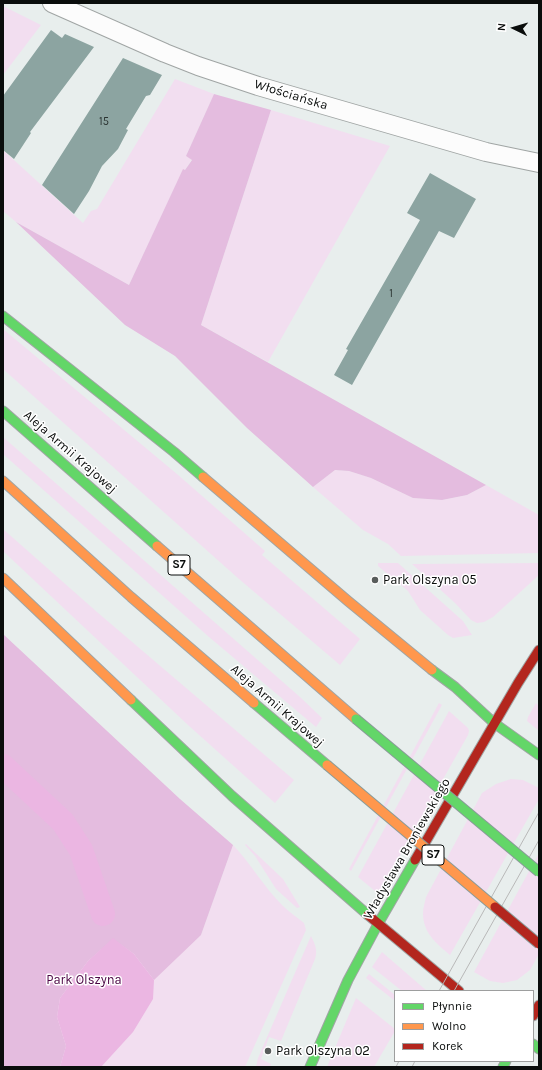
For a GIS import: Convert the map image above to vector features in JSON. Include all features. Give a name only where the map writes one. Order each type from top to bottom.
[{"type":"main road","points":[[3,316],[174,452],[348,601],[455,687],[494,723],[539,755]]},
{"type":"main road","name":"Aleja Armii Krajowej","points":[[3,411],[356,719],[539,872]]},
{"type":"main road","name":"Aleja Armii Krajowej","points":[[3,481],[131,597],[327,766],[539,944]]},
{"type":"main road","points":[[3,578],[232,796],[378,924],[458,990]]},
{"type":"main road","name":"Władysława Broniewskiego","points":[[310,1067],[348,980],[378,924],[518,682],[539,650]]},
{"type":"main road","points":[[534,1014],[539,1005]]},
{"type":"street","name":"Włościańska","points":[[52,3],[165,53],[198,66],[258,86],[486,152],[539,162]]},
{"type":"green space","points":[[3,6],[41,25],[3,75]]},
{"type":"green space","points":[[175,79],[214,94],[186,156],[192,159],[185,170],[183,170],[129,285],[16,222],[3,211],[3,150],[83,223],[91,211],[97,209]]},
{"type":"green space","points":[[271,110],[390,146],[268,362],[201,325]]},
{"type":"green space","points":[[3,329],[177,474],[265,551],[262,555],[360,639],[340,665],[239,579],[3,369]]},
{"type":"green space","points":[[3,437],[300,697],[322,718],[316,727],[209,637],[3,454]]},
{"type":"green space","points":[[335,470],[349,471],[371,478],[413,498],[442,500],[467,495],[486,485],[539,515],[539,553],[401,556],[388,544],[363,530],[313,487]]},
{"type":"green space","points":[[3,529],[97,612],[294,780],[275,803],[188,725],[3,551]]},
{"type":"green space","points":[[378,563],[398,563],[463,621],[472,635],[453,638],[448,635],[420,610],[408,591],[378,566]]},
{"type":"green space","points":[[539,563],[539,575],[493,617],[484,622],[477,623],[471,620],[455,603],[412,564]]},
{"type":"green space","points":[[439,703],[442,705],[351,871],[349,869]]},
{"type":"green space","points":[[536,703],[539,706],[539,731],[527,721]]},
{"type":"green space","points":[[449,711],[468,728],[468,735],[381,889],[378,892],[375,891],[358,877]]},
{"type":"green space","name":"Park Olszyna","points":[[3,733],[201,935],[233,845],[275,898],[304,923],[306,930],[245,1067],[3,1067]]},
{"type":"green space","points":[[511,779],[523,780],[539,788],[539,799],[450,955],[435,942],[425,926],[423,913],[426,897],[482,793],[496,784]]},
{"type":"green space","points":[[246,844],[283,879],[300,907],[297,908],[276,889],[255,856],[245,845]]},
{"type":"green space","points":[[539,853],[539,954],[530,970],[517,980],[503,983],[490,981],[474,972]]},
{"type":"green space","points":[[311,936],[315,944],[316,956],[281,1041],[269,1037],[261,1059],[271,1064],[270,1067],[256,1067],[258,1058]]},
{"type":"green space","points":[[382,952],[426,990],[401,990],[372,967]]},
{"type":"green space","points":[[369,974],[394,994],[394,1000],[366,978]]},
{"type":"green space","points":[[356,998],[394,1028],[394,1033],[374,1067],[327,1067]]},
{"type":"shaded area","points":[[214,94],[271,110],[201,325],[486,485],[467,495],[442,500],[413,498],[371,478],[349,471],[335,470],[313,487],[247,428],[175,356],[125,325],[16,222],[129,285],[183,169],[185,170],[192,160],[186,156]]},
{"type":"shaded area","points":[[3,634],[180,799],[233,845],[201,935],[154,980],[134,954],[113,939],[88,961],[60,998],[57,1017],[66,1046],[60,1067],[3,1067]]},
{"type":"shaded area","points":[[113,938],[134,954],[154,980],[153,999],[133,1032],[101,1067],[60,1067],[66,1046],[57,1017],[60,998],[88,961]]},
{"type":"building","points":[[51,30],[62,38],[65,34],[94,47],[30,132],[31,133],[14,159],[3,150],[3,96]]},
{"type":"building","points":[[123,58],[162,75],[150,95],[146,96],[126,129],[128,130],[118,149],[102,166],[89,191],[74,214],[42,185]]},
{"type":"building","points":[[430,173],[476,199],[454,238],[439,231],[352,385],[334,375],[348,350],[346,349],[420,220],[407,213]]},
{"type":"waterway","points":[[3,766],[63,822],[81,850],[103,914]]},
{"type":"tram line","points":[[440,990],[539,812]]},
{"type":"tram line","points":[[455,990],[539,840]]},
{"type":"tram line","points":[[396,1067],[398,1062]]},
{"type":"tram line","points":[[412,1067],[414,1062]]},
{"type":"traffic: fast","points":[[3,316],[174,452],[203,477]]},
{"type":"traffic: fast","points":[[3,411],[157,546]]},
{"type":"traffic: fast","points":[[432,670],[455,687],[494,723],[539,755]]},
{"type":"traffic: fast","points":[[131,700],[232,796],[368,915]]},
{"type":"traffic: fast","points":[[254,703],[327,765]]},
{"type":"traffic: fast","points":[[356,719],[539,872]]},
{"type":"traffic: fast","points":[[310,1067],[348,980],[415,860]]},
{"type":"traffic: fast","points":[[534,1045],[539,1049]]},
{"type":"traffic: fast","points":[[503,1067],[506,1062]]},
{"type":"traffic: slow","points":[[203,477],[348,601],[432,670]]},
{"type":"traffic: slow","points":[[3,481],[131,597],[254,703]]},
{"type":"traffic: slow","points":[[157,546],[356,719]]},
{"type":"traffic: slow","points":[[3,578],[131,700]]},
{"type":"traffic: slow","points":[[327,765],[495,907]]},
{"type":"traffic: jam","points":[[415,860],[518,683],[539,650]]},
{"type":"traffic: jam","points":[[495,907],[539,944]]},
{"type":"traffic: jam","points":[[368,915],[458,990]]},
{"type":"traffic: jam","points":[[534,1014],[539,1005]]},
{"type":"place","name":"Park Olszyna 05","points":[[375,580]]},
{"type":"place","name":"Park Olszyna 02","points":[[268,1051]]}]
